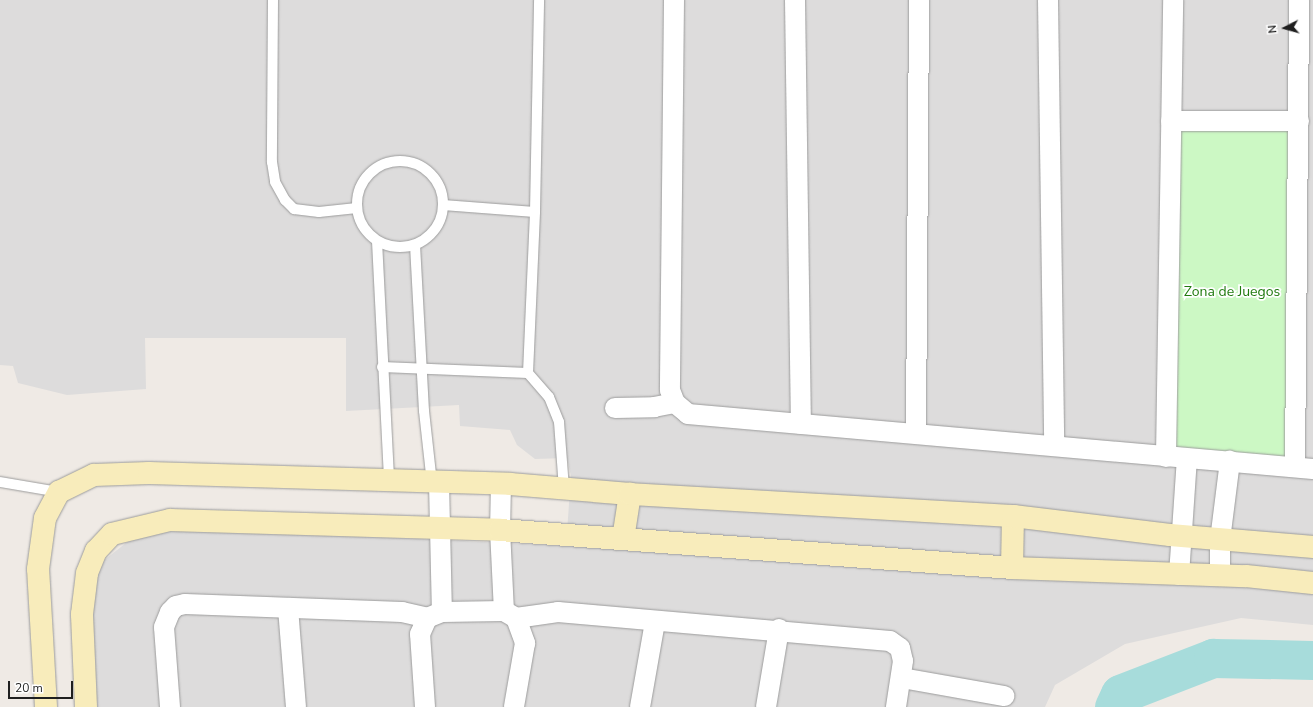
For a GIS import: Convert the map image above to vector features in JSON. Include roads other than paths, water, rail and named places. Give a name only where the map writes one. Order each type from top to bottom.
[{"type":"street","points":[[674,0],[670,390],[675,403],[688,414],[1054,445],[1187,460],[1230,461],[1304,468],[1299,121],[1299,0]]},
{"type":"street","points":[[795,0],[801,424]]},
{"type":"street","points":[[916,433],[919,0]]},
{"type":"street","points":[[1048,0],[1054,445]]},
{"type":"street","points":[[1166,457],[1173,0]]},
{"type":"street","points":[[1171,121],[1299,121]]},
{"type":"street","points":[[615,408],[654,407],[675,403]]},
{"type":"street","points":[[1179,575],[1187,460]]},
{"type":"street","points":[[1220,575],[1220,540],[1230,461]]},
{"type":"street","points":[[46,707],[38,569],[45,518],[59,492],[94,475],[149,472],[501,484],[630,494],[1013,516],[1220,540],[1313,547]]},
{"type":"street","points":[[425,707],[420,634],[434,615],[439,528],[435,482]]},
{"type":"street","points":[[501,484],[500,530],[510,615],[525,643],[514,707]]},
{"type":"street","points":[[622,539],[630,494]]},
{"type":"street","points":[[1012,568],[1013,516]]},
{"type":"street","points":[[86,707],[82,614],[87,573],[96,551],[112,534],[170,520],[500,530],[1012,568],[1179,575],[1220,575],[1313,583]]},
{"type":"street","points":[[170,707],[164,627],[170,612],[185,604],[402,612],[434,615],[510,615],[558,612],[654,622],[779,629],[890,640],[903,653],[902,678],[896,707]]},
{"type":"street","points":[[288,608],[296,707]]},
{"type":"street","points":[[640,707],[654,622]]},
{"type":"street","points":[[766,707],[779,629]]},
{"type":"street","points":[[902,678],[1004,696]]},
{"type":"lane","points":[[273,0],[272,162],[275,182],[285,200],[294,209],[319,212],[357,208]]},
{"type":"lane","points":[[528,373],[535,212],[539,0]]},
{"type":"lane","points":[[398,161],[412,163],[425,169],[435,179],[441,192],[443,206],[435,229],[426,239],[415,245],[402,248],[389,247],[377,241],[360,221],[357,208],[358,194],[368,176],[385,164],[398,161]]},
{"type":"lane","points":[[443,206],[535,212]]},
{"type":"lane","points":[[377,241],[382,367],[389,479]]},
{"type":"lane","points":[[415,245],[422,367],[435,482]]},
{"type":"lane","points":[[382,367],[422,367],[528,373],[549,396],[559,422],[564,488]]},
{"type":"lane","points":[[0,482],[59,492]]},
{"type":"waterway","points":[[1114,707],[1120,694],[1213,658],[1313,660]]},
{"type":"park label","name":"Zona de Juegos","points":[[1232,292]]}]
